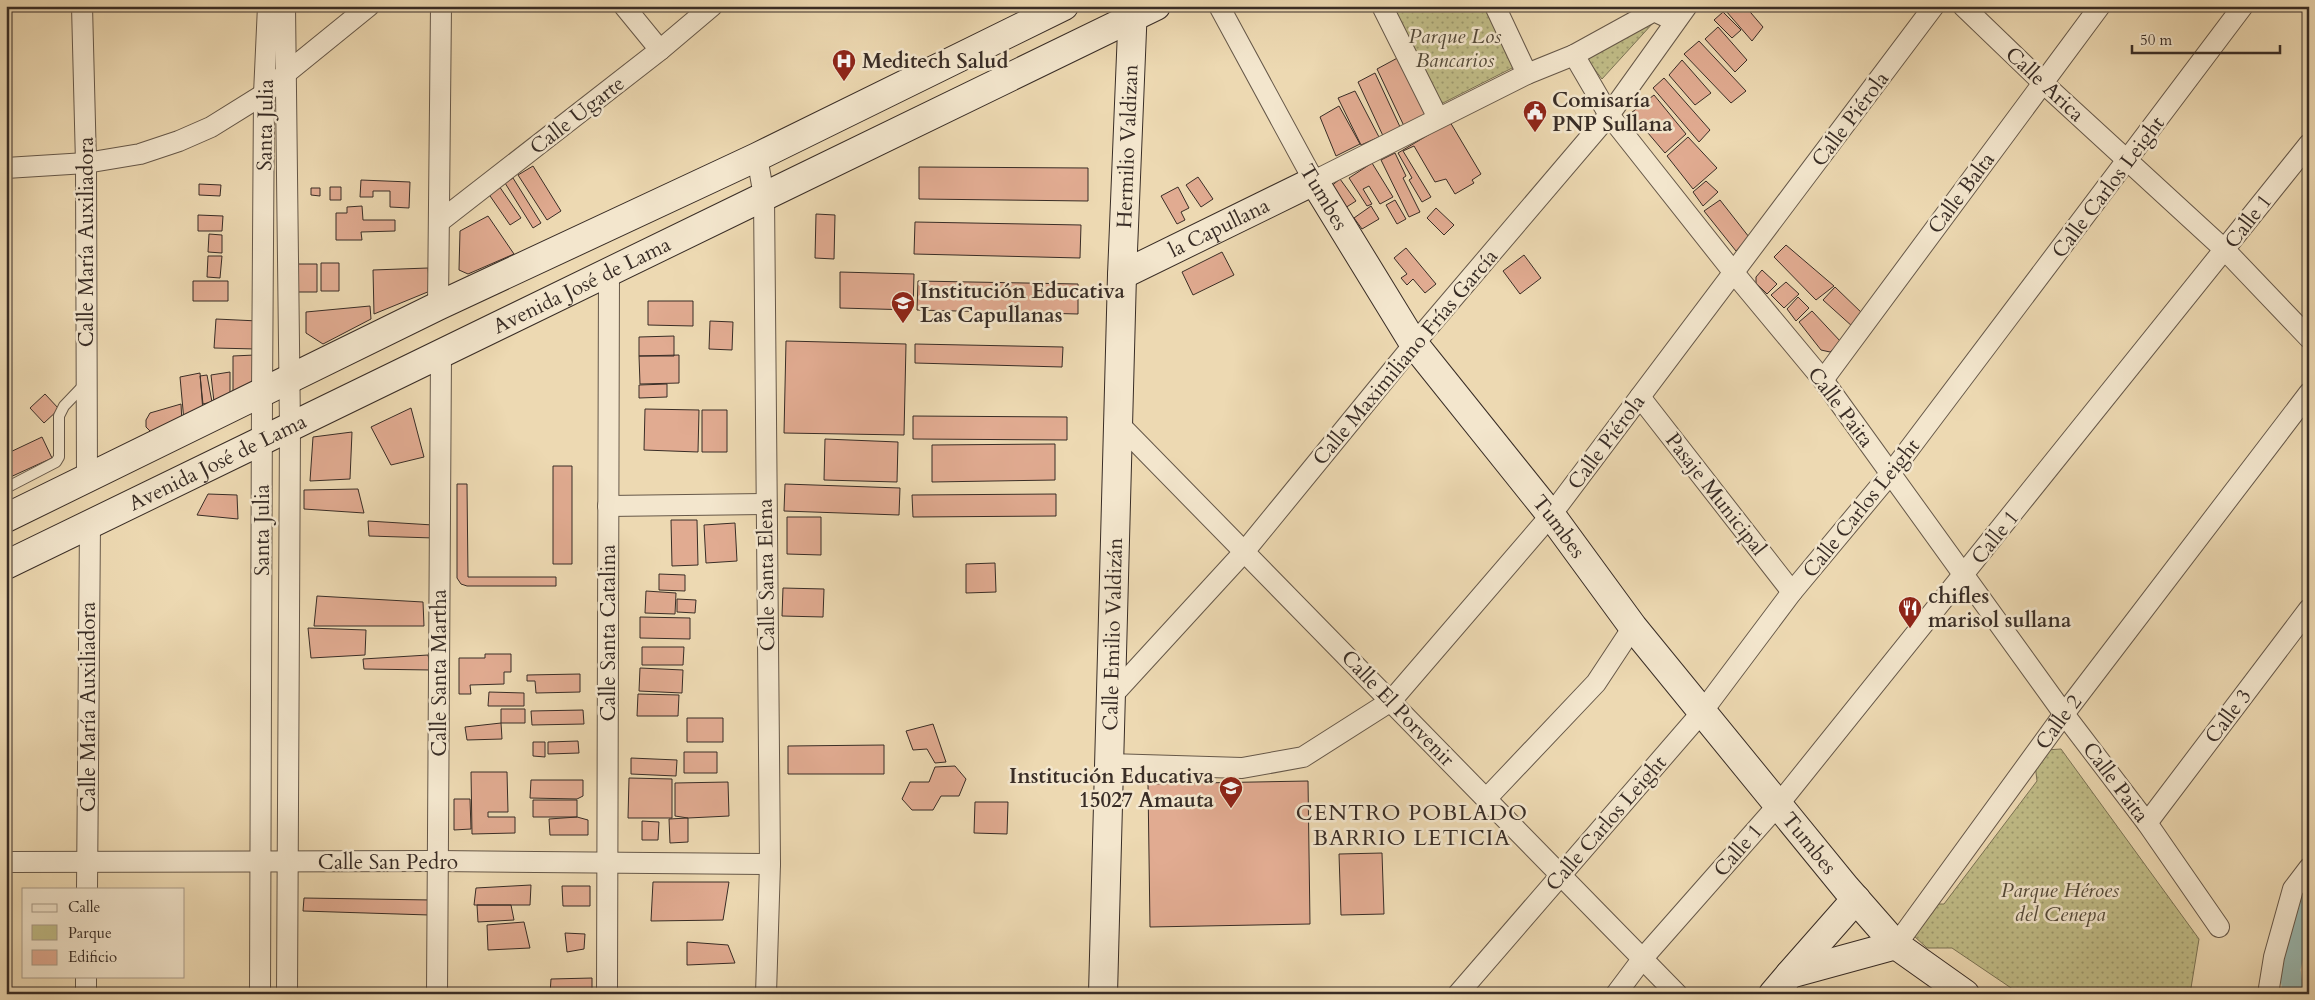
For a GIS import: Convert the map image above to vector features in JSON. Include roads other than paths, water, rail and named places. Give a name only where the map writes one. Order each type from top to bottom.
[{"type":"street","name":"Calle María Auxiliadora","points":[[82,6],[86,163],[87,479]]},
{"type":"street","name":"Santa Julia","points":[[260,994],[264,94],[268,6]]},
{"type":"street","name":"Santa Julia","points":[[285,6],[284,75],[290,428],[287,994]]},
{"type":"street","points":[[6,168],[86,163],[140,154],[180,141],[211,127],[264,94],[284,75],[369,6]]},
{"type":"street","points":[[438,306],[441,6]]},
{"type":"street","points":[[624,6],[660,50]]},
{"type":"street","name":"Calle Ugarte","points":[[439,222],[660,50],[712,6]]},
{"type":"street","name":"Avenida José de Lama","points":[[6,518],[289,381],[438,306],[757,157],[1064,6]]},
{"type":"street","name":"Avenida José de Lama","points":[[6,565],[764,196],[1132,13],[1156,6]]},
{"type":"street","name":"Tumbes","points":[[1219,6],[1314,181],[1414,344],[1551,515],[1633,627],[1856,899],[1896,945],[1965,994]]},
{"type":"street","points":[[1382,6],[1438,118]]},
{"type":"street","points":[[1495,6],[1527,74]]},
{"type":"street","name":"Calle Piérola","points":[[1109,764],[1242,768],[1303,757],[1391,701],[1551,515],[1934,6]]},
{"type":"street","name":"Calle Arica","points":[[1963,6],[2043,83],[2225,250],[2309,338]]},
{"type":"street","name":"Calle Balta","points":[[1823,380],[2100,6]]},
{"type":"street","name":"Calle Carlos Leight","points":[[1458,994],[1702,712],[1792,592],[1891,474],[2243,6]]},
{"type":"street","points":[[1314,181],[1527,74],[1574,55],[1654,11],[1681,14]]},
{"type":"street","name":"Hermilio Valdizan","points":[[1122,275],[1132,13]]},
{"type":"street","name":"Calle Maximiliano Frías García","points":[[1111,697],[1244,552],[1414,344],[1609,115],[1681,14]]},
{"type":"street","name":"Calle Paita","points":[[1574,55],[1609,115],[1734,274],[1823,380],[2064,714],[2147,824],[2219,927]]},
{"type":"street","name":"Calle 1","points":[[1616,994],[1643,958],[1778,804],[2309,144]]},
{"type":"street","name":"Calle Santa Elena","points":[[757,157],[764,196],[770,864],[766,994]]},
{"type":"street","name":"la Capullana","points":[[1122,275],[1314,181]]},
{"type":"street","name":"Calle Santa Catalina","points":[[607,994],[608,272]]},
{"type":"street","name":"Calle Emilio Valdizán","points":[[1103,994],[1122,275]]},
{"type":"street","name":"Calle Santa Martha","points":[[437,994],[441,353]]},
{"type":"street","name":"Calle 2","points":[[1896,945],[2064,714],[2309,393]]},
{"type":"street","name":"Pasaje Municipal","points":[[1640,397],[1792,592]]},
{"type":"street","name":"Calle El Porvenir","points":[[1118,423],[1677,994]]},
{"type":"street","points":[[608,506],[766,504]]},
{"type":"street","name":"Calle María Auxiliadora","points":[[87,888],[90,524]]},
{"type":"street","name":"Calle 3","points":[[2147,824],[2309,609]]},
{"type":"street","points":[[1486,799],[1596,683],[1633,627]]},
{"type":"street","name":"Calle San Pedro","points":[[6,862],[438,861],[770,864]]},
{"type":"street","points":[[2268,994],[2274,957],[2293,890],[2309,868]]},
{"type":"street","points":[[1772,994],[1856,899]]},
{"type":"street","points":[[1790,974],[1896,945]]},
{"type":"street","points":[[86,978],[86,994]]},
{"type":"lane","points":[[6,488],[56,462],[59,457],[60,416],[62,410],[87,382]]},
{"type":"waterway","points":[[2293,994],[2290,969],[2306,900],[2309,897]]},
{"type":"place","name":"Meditech Salud","points":[[844,82]]},
{"type":"place","name":"Comisaría PNP Sullana","points":[[1535,133]]},
{"type":"place","name":"Institución Educativa Las Capullanas","points":[[903,324]]},
{"type":"place","name":"chifles marisol sullana","points":[[1910,629]]},
{"type":"place","name":"Institución Educativa 15027 Amauta","points":[[1231,809]]},
{"type":"district","name":"CENTRO POBLADO BARRIO LETICIA","points":[[1412,824]]},
{"type":"park label","name":"Parque Los Bancarios","points":[[1455,48]]},
{"type":"park label","name":"Parque Héroes del Cenepa","points":[[2060,902]]}]
